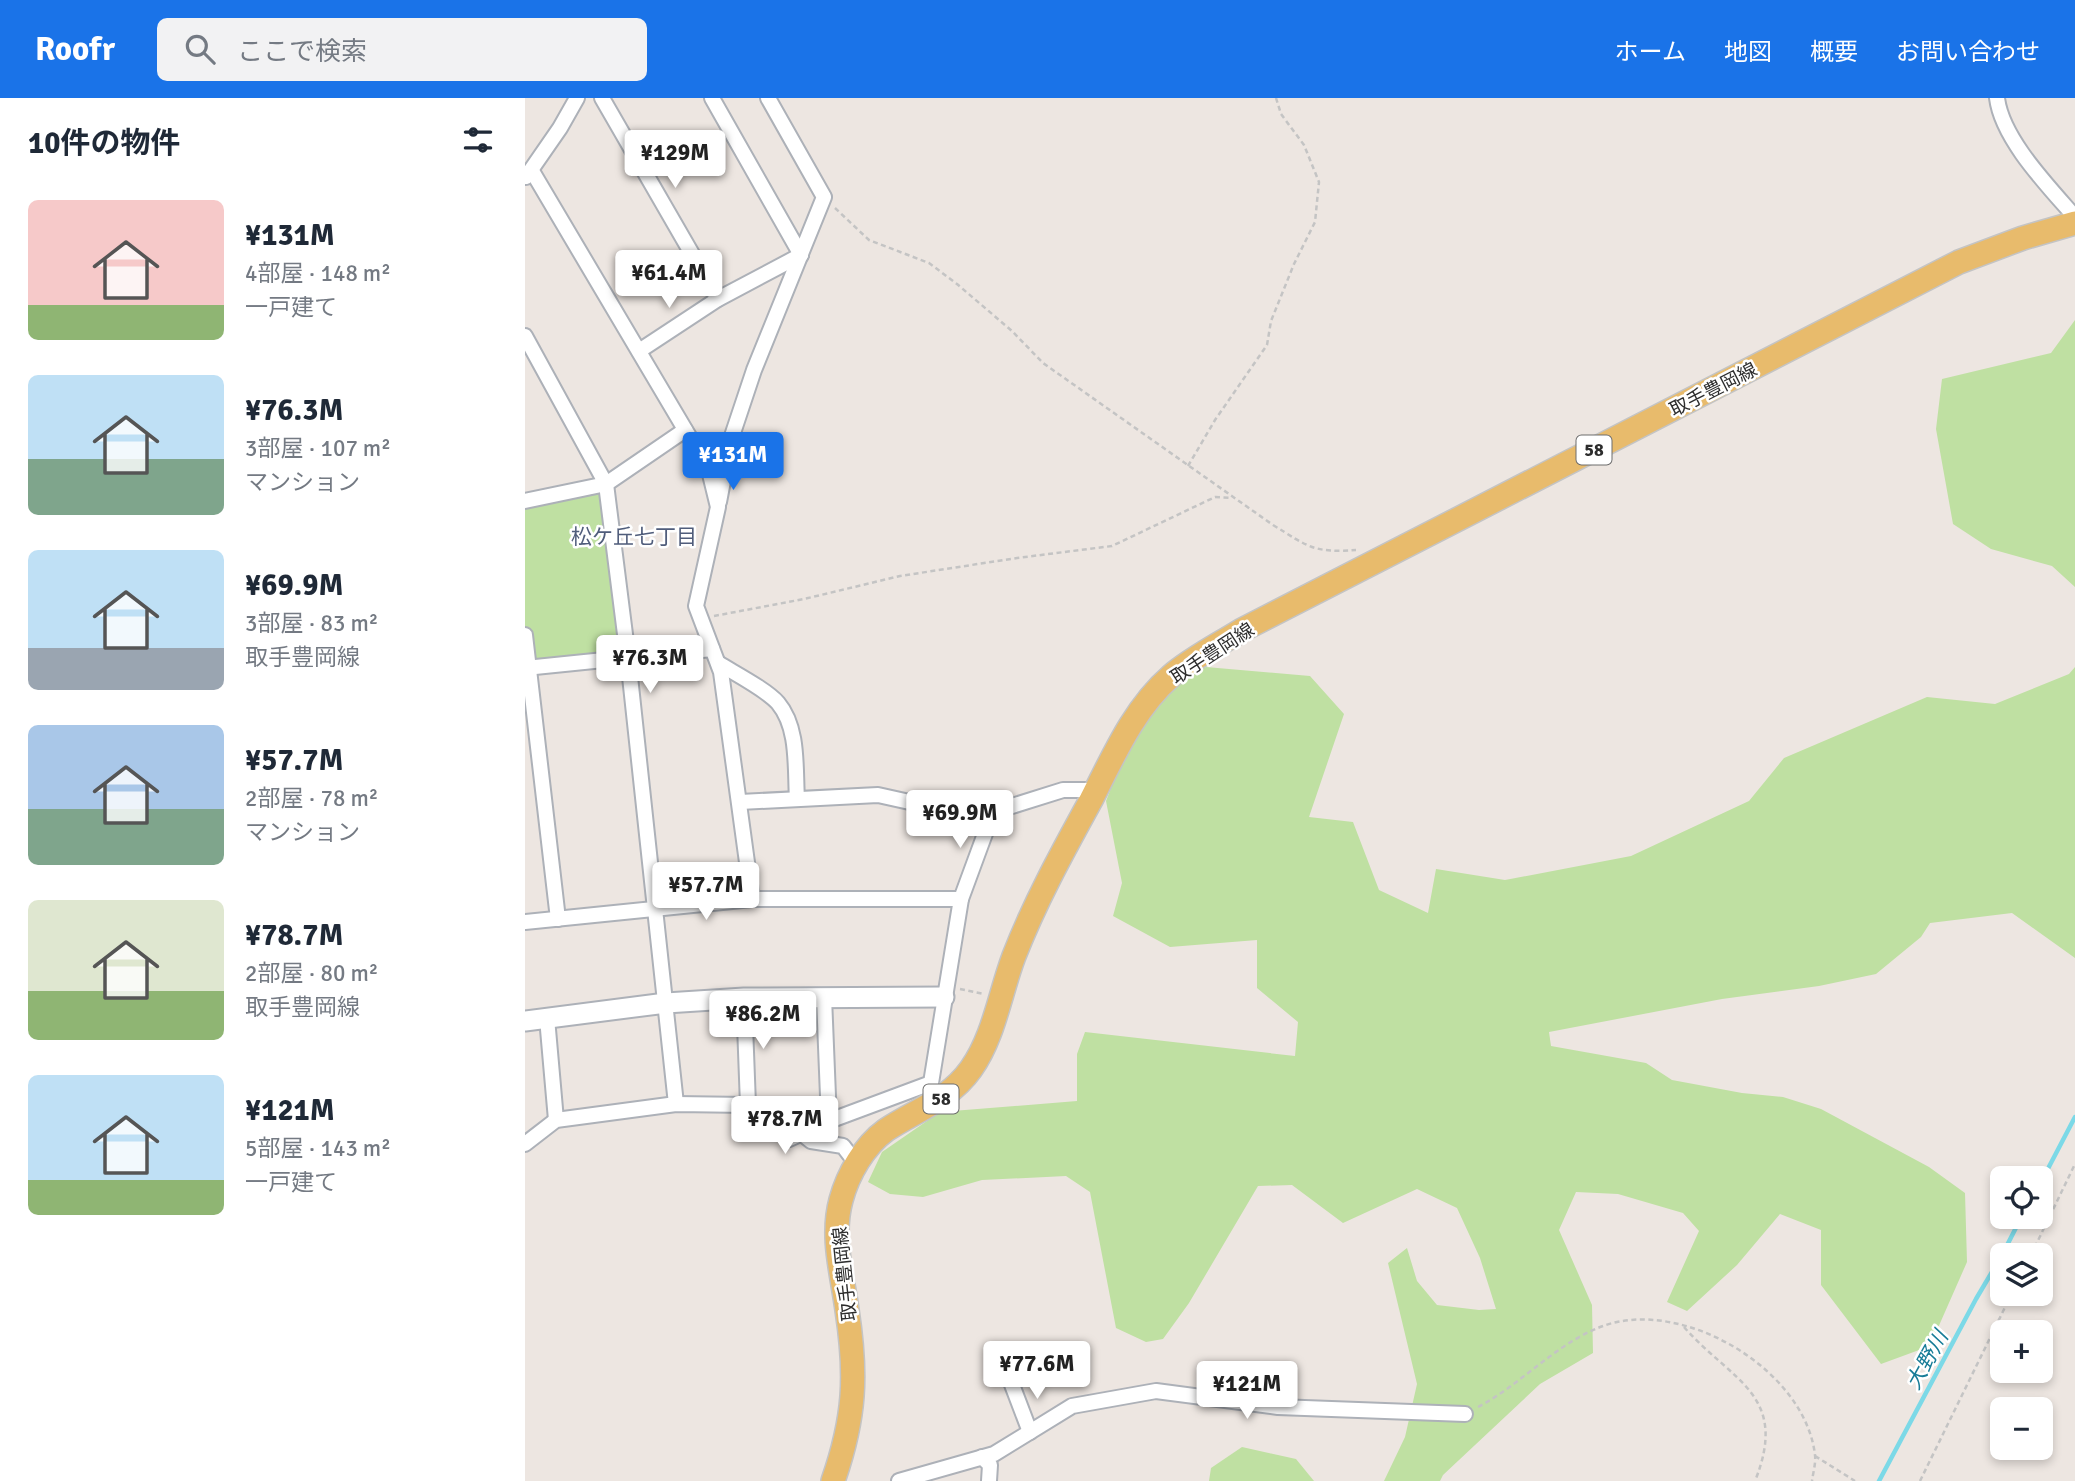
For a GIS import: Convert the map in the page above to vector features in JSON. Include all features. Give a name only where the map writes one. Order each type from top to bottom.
[{"type":"main road","name":"取手豊岡線","points":[[833,1481],[850,1429],[853,1390],[852,1345],[836,1239],[838,1216],[845,1189],[856,1163],[884,1132],[941,1100],[971,1070],[989,1034],[1031,914],[1096,790],[1137,717],[1153,695],[1171,677],[1202,654],[1242,630],[1959,262],[2022,238],[2075,223]]},
{"type":"street","points":[[577,98],[528,174],[639,351],[709,470],[718,507]]},
{"type":"street","points":[[602,98],[718,299]]},
{"type":"street","points":[[712,98],[801,255]]},
{"type":"street","points":[[752,899],[721,672],[697,606],[731,439],[750,382],[824,197],[768,98]]},
{"type":"street","points":[[1997,98],[1999,112],[2017,145],[2075,217]]},
{"type":"street","points":[[639,351],[718,299],[801,255]]},
{"type":"street","points":[[525,336],[606,484],[628,658],[676,1104]]},
{"type":"street","points":[[525,502],[606,484],[685,430]]},
{"type":"street","points":[[525,635],[558,919]]},
{"type":"street","points":[[527,668],[628,658],[715,656],[776,701],[788,718],[792,733],[797,799]]},
{"type":"street","points":[[740,802],[878,795],[941,810],[993,812],[1063,790],[1096,790]]},
{"type":"street","points":[[525,1144],[556,1120],[676,1104],[748,1105],[789,1139],[828,1121],[930,1083],[961,899],[993,812]]},
{"type":"street","points":[[525,922],[752,899],[961,899]]},
{"type":"street","points":[[525,1021],[666,1003],[945,992]]},
{"type":"street","points":[[824,997],[828,1121]]},
{"type":"street","points":[[744,998],[748,1105]]},
{"type":"street","points":[[547,1018],[556,1120]]},
{"type":"street","points":[[801,1133],[811,1141],[843,1146],[856,1163]]},
{"type":"street","points":[[1011,1382],[1030,1432]]},
{"type":"street","points":[[899,1481],[994,1454],[1072,1406],[1156,1391],[1278,1408],[1465,1414]]},
{"type":"street","points":[[982,1457],[990,1465],[989,1481]]},
{"type":"path","points":[[1188,466],[1215,420],[1267,345],[1272,320],[1285,286],[1315,222],[1319,182],[1304,145],[1281,114],[1276,98]]},
{"type":"path","points":[[824,197],[869,240],[929,263],[1012,331],[1043,363],[1235,498],[1311,548],[1330,552],[1357,550]]},
{"type":"path","points":[[701,618],[804,599],[900,576],[1112,547],[1215,497],[1235,498]]},
{"type":"path","points":[[945,992],[989,995]]},
{"type":"path","points":[[2037,1243],[2075,1164]]},
{"type":"path","points":[[1920,1481],[2006,1306]]},
{"type":"path","points":[[1465,1414],[1499,1396],[1569,1344],[1603,1326],[1631,1320],[1664,1322],[1701,1330],[1717,1337],[1777,1379],[1800,1411],[1815,1456],[1812,1481]]},
{"type":"path","points":[[1683,1327],[1743,1380],[1759,1406],[1766,1435],[1765,1455],[1755,1481]]},
{"type":"path","points":[[1815,1456],[1855,1481]]},
{"type":"green space","points":[[2075,320],[2075,587],[2052,566],[1991,549],[1953,524],[1936,429],[1942,379],[2051,353]]},
{"type":"green space","points":[[606,484],[628,658],[529,668],[525,635],[525,502]]},
{"type":"green space","points":[[1206,667],[1310,676],[1344,714],[1309,817],[1353,822],[1379,890],[1428,913],[1436,869],[1505,880],[1631,856],[1749,801],[1784,758],[1927,697],[1995,704],[2069,674],[2075,667],[2075,958],[2012,913],[1930,923],[1921,937],[1876,974],[1819,986],[1722,999],[1549,1032],[1551,1046],[1646,1063],[1672,1080],[1742,1093],[1783,1097],[1821,1109],[1929,1167],[1965,1193],[1967,1262],[1930,1346],[1881,1364],[1821,1285],[1821,1230],[1780,1214],[1737,1265],[1687,1311],[1667,1302],[1699,1231],[1683,1213],[1618,1194],[1576,1192],[1559,1230],[1592,1305],[1593,1353],[1540,1384],[1443,1475],[1440,1481],[1384,1481],[1405,1437],[1417,1384],[1388,1263],[1407,1248],[1417,1281],[1437,1305],[1479,1310],[1496,1309],[1480,1258],[1457,1208],[1417,1189],[1343,1223],[1292,1185],[1258,1186],[1189,1303],[1163,1339],[1146,1342],[1116,1328],[1090,1192],[1066,1176],[982,1180],[923,1197],[890,1194],[868,1182],[882,1152],[940,1112],[1077,1101],[1077,1054],[1085,1032],[1295,1056],[1298,1022],[1257,988],[1257,940],[1170,947],[1113,916],[1122,883],[1106,801],[1125,752],[1156,704],[1179,679]]},
{"type":"green space","points":[[1242,1447],[1296,1459],[1314,1481],[1209,1481],[1211,1468]]},
{"type":"waterway","name":"大野川","points":[[2049,1166],[2075,1117]]},
{"type":"waterway","name":"大野川","points":[[2008,1243],[2015,1229]]},
{"type":"waterway","name":"大野川","points":[[1879,1481],[1990,1275]]},
{"type":"district","name":"松ケ丘七丁目","points":[[634,537]]}]
